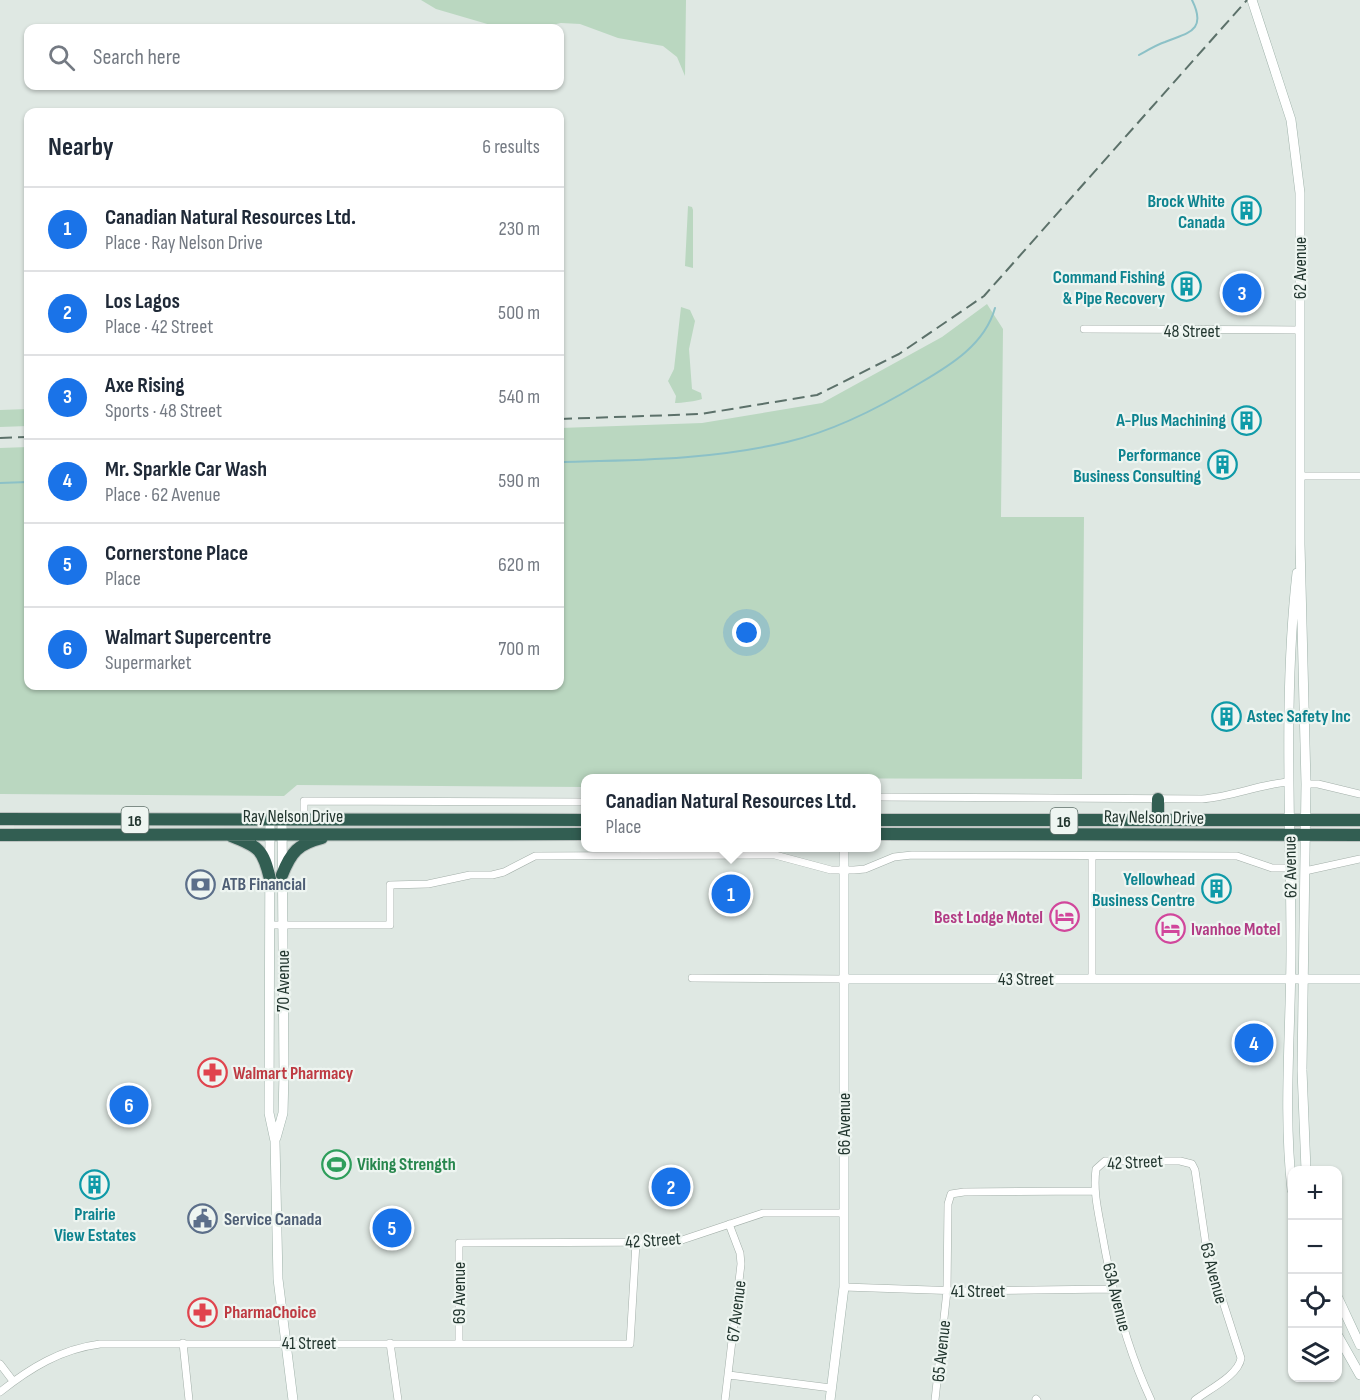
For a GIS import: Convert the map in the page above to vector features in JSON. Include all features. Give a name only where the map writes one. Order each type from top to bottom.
[{"type":"highway","points":[[1158,799],[1158,820]]},
{"type":"highway","name":"Ray Nelson Drive","points":[[0,819],[581,820]]},
{"type":"highway","name":"Ray Nelson Drive","points":[[881,820],[1360,820]]},
{"type":"highway","points":[[224,834],[260,850],[276,877],[298,846],[340,834]]},
{"type":"highway","name":"Ray Nelson Drive","points":[[0,835],[581,834]]},
{"type":"highway","name":"Ray Nelson Drive","points":[[881,834],[1360,836]]},
{"type":"main road","name":"62 Avenue","points":[[1252,0],[1287,106],[1295,138],[1300,194],[1300,544],[1306,784],[1302,1070],[1306,1166]]},
{"type":"main road","name":"62 Avenue","points":[[1292,1166],[1289,1118],[1291,868],[1289,782],[1293,625],[1300,544]]},
{"type":"main road","name":"70 Avenue","points":[[275,1141],[283,1113],[283,925],[276,877],[276,820]]},
{"type":"main road","name":"66 Avenue","points":[[830,1400],[844,1287],[844,852]]},
{"type":"main road","name":"70 Avenue","points":[[276,877],[270,926],[269,1105],[275,1141],[277,1254],[293,1400]]},
{"type":"main road","name":"43 Street","points":[[844,979],[1360,979]]},
{"type":"main road","points":[[1342,1307],[1360,1345]]},
{"type":"main road","points":[[1342,1343],[1360,1375]]},
{"type":"street","name":"48 Street","points":[[1084,329],[1300,330]]},
{"type":"street","points":[[1301,476],[1360,476]]},
{"type":"street","points":[[881,797],[1223,798],[1274,783],[1289,782]]},
{"type":"street","points":[[1306,784],[1318,784],[1360,794]]},
{"type":"street","points":[[304,820],[304,801],[581,802]]},
{"type":"street","points":[[270,926],[390,925],[390,885],[428,884],[470,875],[492,874],[535,856],[775,855],[831,870],[844,870],[865,869],[884,860],[903,856],[1237,856],[1272,868],[1291,868]]},
{"type":"street","points":[[1092,856],[1092,979]]},
{"type":"street","points":[[1305,872],[1360,859]]},
{"type":"street","name":"43 Street","points":[[692,978],[844,979]]},
{"type":"street","name":"42 Street","points":[[951,1194],[1095,1191],[1096,1169],[1105,1161],[1180,1161],[1192,1164],[1195,1170]]},
{"type":"street","name":"63 Avenue","points":[[1194,1400],[1234,1371],[1240,1364],[1240,1352],[1225,1314],[1207,1252],[1195,1170]]},
{"type":"street","name":"63A Avenue","points":[[1095,1191],[1112,1289],[1125,1333],[1151,1400]]},
{"type":"street","name":"65 Avenue","points":[[935,1400],[947,1291],[948,1204],[951,1194]]},
{"type":"street","name":"42 Street","points":[[459,1243],[676,1242],[763,1213],[844,1213]]},
{"type":"street","name":"67 Avenue","points":[[725,1400],[741,1264],[740,1252],[729,1224]]},
{"type":"street","name":"69 Avenue","points":[[459,1243],[459,1342]]},
{"type":"street","name":"41 Street","points":[[0,1392],[38,1365],[82,1346],[183,1343],[630,1344],[636,1243]]},
{"type":"street","name":"41 Street","points":[[844,1287],[947,1291],[1112,1289]]},
{"type":"street","points":[[183,1343],[189,1400]]},
{"type":"street","points":[[390,1343],[398,1400]]},
{"type":"street","points":[[0,1364],[13,1381]]},
{"type":"street","points":[[729,1375],[831,1388]]},
{"type":"green space","points":[[421,0],[686,0],[685,76],[677,57],[663,46],[618,38],[580,24],[487,24],[436,9]]},
{"type":"green space","points":[[688,206],[693,210],[693,268],[685,266]]},
{"type":"green space","points":[[987,304],[1003,329],[1001,517],[1084,517],[1082,779],[881,779],[881,774],[581,774],[581,787],[297,785],[284,796],[0,794],[0,448],[24,447],[24,690],[564,690],[564,428],[702,423],[822,403],[942,337]]},
{"type":"green space","points":[[681,307],[690,310],[695,321],[689,349],[692,389],[701,393],[702,399],[675,403],[676,396],[668,381],[674,369]]},
{"type":"green space","points":[[24,409],[24,426],[0,427],[0,410]]},
{"type":"waterway","points":[[1139,55],[1192,30],[1197,19],[1192,0]]},
{"type":"waterway","points":[[564,462],[702,456],[759,448],[822,432],[889,401],[955,361],[975,343],[990,321],[995,308]]},
{"type":"waterway","points":[[0,483],[24,482]]},
{"type":"railway","points":[[564,419],[701,414],[817,395],[899,354],[984,296],[1247,0]]},
{"type":"railway","points":[[0,438],[24,437]]},
{"type":"place","name":"Brock White Canada","points":[[1246,211]]},
{"type":"place","name":"Command Fishing & Pipe Recovery","points":[[1186,287]]},
{"type":"place","name":"Axe Rising","points":[[1242,293]]},
{"type":"place","name":"A-Plus Machining","points":[[1247,420]]},
{"type":"place","name":"Performance Business Consulting","points":[[1222,465]]},
{"type":"place","name":"Astec Safety Inc","points":[[1226,716]]},
{"type":"place","name":"ATB Financial","points":[[201,884]]},
{"type":"place","name":"Yellowhead Business Centre","points":[[1216,889]]},
{"type":"place","name":"Canadian Natural Resources Ltd.","points":[[731,894]]},
{"type":"place","name":"Best Lodge Motel","points":[[1064,917]]},
{"type":"place","name":"Ivanhoe Motel","points":[[1170,929]]},
{"type":"place","name":"Mr. Sparkle Car Wash","points":[[1254,1043]]},
{"type":"place","name":"Walmart Pharmacy","points":[[212,1073]]},
{"type":"place","name":"Walmart Supercentre","points":[[129,1105]]},
{"type":"place","name":"Viking Strength","points":[[336,1164]]},
{"type":"place","name":"Prairie View Estates","points":[[95,1185]]},
{"type":"place","name":"Los Lagos","points":[[671,1187]]},
{"type":"place","name":"Service Canada","points":[[203,1219]]},
{"type":"place","name":"Cornerstone Place","points":[[392,1228]]},
{"type":"place","name":"PharmaChoice","points":[[203,1312]]}]
